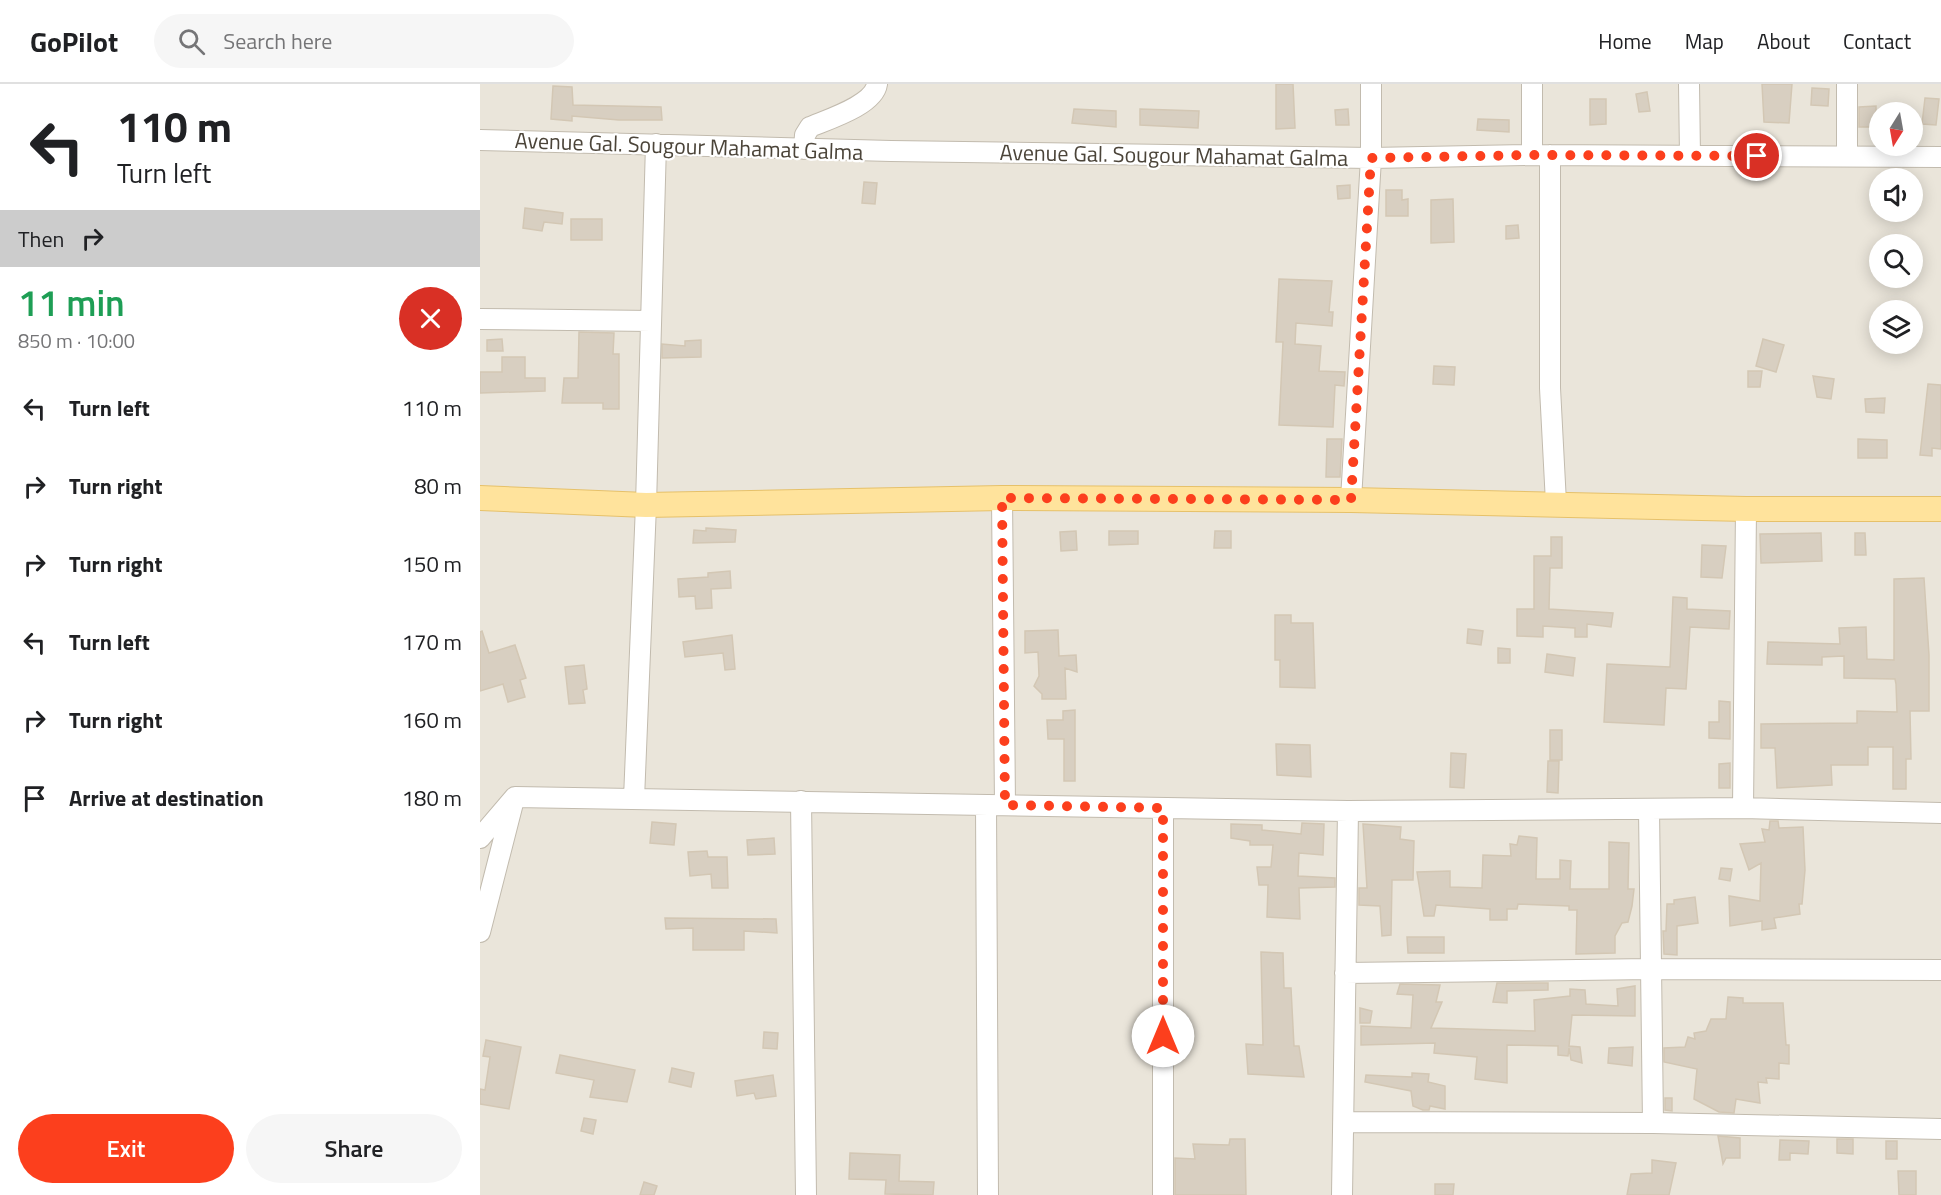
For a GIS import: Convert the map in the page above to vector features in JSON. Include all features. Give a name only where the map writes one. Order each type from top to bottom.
[{"type":"main road","points":[[480,498],[646,505],[1002,498],[1556,503],[1746,509],[1941,509]]},
{"type":"street","points":[[804,149],[805,135],[810,127],[864,103],[872,96],[877,84]]},
{"type":"street","points":[[1351,500],[1371,158],[1371,84]]},
{"type":"street","points":[[1532,84],[1541,155],[1556,503]]},
{"type":"street","points":[[1689,84],[1690,156]]},
{"type":"street","points":[[1847,84],[1847,156]]},
{"type":"street","name":"Avenue Gal. Sougour Mahamat Galma","points":[[480,140],[804,149],[1371,158],[1541,155],[1941,157]]},
{"type":"street","points":[[634,799],[646,505],[656,144]]},
{"type":"street","points":[[480,319],[651,321]]},
{"type":"street","points":[[988,1195],[1002,498]]},
{"type":"street","points":[[1743,808],[1746,509]]},
{"type":"street","points":[[515,797],[1163,808],[1348,810],[1743,808],[1941,813]]},
{"type":"street","points":[[480,838],[515,797]]},
{"type":"street","points":[[480,932],[515,797]]},
{"type":"street","points":[[801,801],[806,1195]]},
{"type":"street","points":[[1163,808],[1163,1195]]},
{"type":"street","points":[[1649,809],[1653,1123]]},
{"type":"street","points":[[1342,1195],[1348,810]]},
{"type":"street","points":[[1345,973],[1650,969],[1941,970]]},
{"type":"street","points":[[1344,1122],[1653,1123],[1941,1129]]},
{"type":"shaded area","points":[[480,84],[1941,84],[1941,1195],[480,1195]]},
{"type":"building","points":[[1276,84],[1293,84],[1295,128],[1276,129]]},
{"type":"building","points":[[1762,84],[1792,84],[1789,123],[1764,122]]},
{"type":"building","points":[[553,86],[572,87],[573,105],[661,107],[662,120],[619,120],[572,116],[572,121],[551,119]]},
{"type":"building","points":[[1812,88],[1829,89],[1828,106],[1811,105]]},
{"type":"building","points":[[1647,92],[1650,111],[1639,112],[1636,94]]},
{"type":"building","points":[[1925,98],[1939,99],[1936,125],[1923,124]]},
{"type":"building","points":[[1590,99],[1606,99],[1606,124],[1590,125]]},
{"type":"building","points":[[1869,106],[1869,127],[1859,127],[1859,107]]},
{"type":"building","points":[[1074,109],[1116,111],[1116,127],[1072,123]]},
{"type":"building","points":[[1140,109],[1199,111],[1198,128],[1140,125]]},
{"type":"building","points":[[1348,109],[1349,125],[1336,125],[1335,110]]},
{"type":"building","points":[[1478,119],[1509,120],[1509,132],[1477,130]]},
{"type":"building","points":[[864,182],[877,183],[875,204],[862,203]]},
{"type":"building","points":[[1350,185],[1350,198],[1338,199],[1337,186]]},
{"type":"building","points":[[1386,190],[1402,190],[1402,200],[1408,199],[1408,216],[1386,216]]},
{"type":"building","points":[[1453,199],[1454,242],[1431,243],[1431,200]]},
{"type":"building","points":[[525,208],[563,213],[562,224],[544,222],[542,231],[523,228]]},
{"type":"building","points":[[571,219],[602,219],[602,240],[571,240]]},
{"type":"building","points":[[1518,225],[1519,238],[1506,239],[1506,226]]},
{"type":"building","points":[[1279,279],[1332,281],[1329,312],[1333,312],[1332,326],[1296,323],[1295,344],[1321,346],[1319,371],[1345,372],[1344,386],[1335,385],[1333,427],[1279,425],[1283,342],[1276,342]]},
{"type":"building","points":[[579,332],[614,333],[613,354],[619,354],[619,409],[603,409],[603,403],[562,403],[564,378],[578,378]]},
{"type":"building","points":[[502,339],[503,351],[487,351],[487,340]]},
{"type":"building","points":[[1763,339],[1784,345],[1776,372],[1756,366]]},
{"type":"building","points":[[701,340],[701,357],[662,358],[662,344],[685,346],[685,341]]},
{"type":"building","points":[[502,357],[525,357],[525,378],[545,378],[545,391],[480,393],[480,372],[502,372]]},
{"type":"building","points":[[1434,366],[1455,367],[1454,385],[1433,384]]},
{"type":"building","points":[[1748,371],[1762,371],[1760,387],[1748,387]]},
{"type":"building","points":[[1813,376],[1834,379],[1831,399],[1817,397]]},
{"type":"building","points":[[1928,384],[1941,385],[1941,449],[1932,448],[1932,456],[1920,455]]},
{"type":"building","points":[[1885,398],[1884,413],[1866,412],[1865,399]]},
{"type":"building","points":[[1327,439],[1342,439],[1340,477],[1326,477]]},
{"type":"building","points":[[1858,439],[1887,440],[1887,458],[1858,458]]},
{"type":"building","points":[[706,528],[736,530],[735,542],[693,543],[694,530],[706,531]]},
{"type":"building","points":[[1076,531],[1077,550],[1061,551],[1060,532]]},
{"type":"building","points":[[1109,531],[1138,531],[1138,544],[1109,545]]},
{"type":"building","points":[[1215,531],[1231,531],[1231,548],[1214,548]]},
{"type":"building","points":[[1821,533],[1822,561],[1761,563],[1760,534]]},
{"type":"building","points":[[1855,533],[1865,533],[1866,555],[1855,555]]},
{"type":"building","points":[[1551,537],[1562,537],[1562,568],[1550,568],[1549,609],[1613,613],[1611,627],[1587,624],[1587,637],[1575,637],[1575,628],[1543,626],[1543,637],[1517,636],[1517,609],[1534,609],[1534,556],[1551,556]]},
{"type":"building","points":[[1702,545],[1726,546],[1722,578],[1701,577]]},
{"type":"building","points":[[730,571],[731,588],[711,589],[712,608],[696,609],[695,596],[679,597],[678,579],[708,577],[708,573]]},
{"type":"building","points":[[1924,578],[1929,655],[1929,711],[1910,711],[1911,759],[1906,759],[1906,789],[1893,789],[1893,747],[1868,747],[1868,765],[1831,765],[1832,785],[1777,788],[1775,748],[1761,748],[1761,724],[1857,723],[1857,711],[1897,712],[1896,684],[1895,679],[1844,678],[1844,656],[1822,657],[1822,665],[1767,664],[1768,642],[1840,644],[1839,628],[1866,627],[1867,659],[1894,660],[1894,579]]},
{"type":"building","points":[[1673,597],[1687,598],[1687,609],[1730,611],[1729,629],[1690,627],[1686,689],[1666,688],[1664,725],[1604,722],[1607,664],[1670,667]]},
{"type":"building","points":[[1275,615],[1291,615],[1291,623],[1313,623],[1315,688],[1280,687],[1280,660],[1275,660]]},
{"type":"building","points":[[1468,629],[1483,631],[1481,645],[1467,643]]},
{"type":"building","points":[[1058,630],[1059,656],[1076,655],[1077,672],[1065,668],[1066,699],[1042,699],[1042,694],[1034,686],[1039,676],[1038,652],[1025,653],[1025,631]]},
{"type":"building","points":[[482,631],[489,653],[515,645],[526,678],[520,680],[525,697],[508,702],[503,684],[480,691],[480,632]]},
{"type":"building","points":[[732,635],[735,669],[725,670],[723,653],[685,657],[683,642]]},
{"type":"building","points":[[1498,648],[1510,649],[1510,663],[1498,663]]},
{"type":"building","points":[[1547,654],[1575,658],[1573,676],[1545,672]]},
{"type":"building","points":[[584,665],[587,689],[583,690],[585,703],[569,704],[565,667]]},
{"type":"building","points":[[1719,701],[1730,702],[1730,739],[1709,738],[1709,722],[1719,722]]},
{"type":"building","points":[[1075,710],[1075,781],[1064,781],[1064,739],[1048,739],[1047,720],[1063,720],[1063,711]]},
{"type":"building","points":[[1550,730],[1562,730],[1562,760],[1550,760]]},
{"type":"building","points":[[1276,744],[1310,745],[1311,777],[1277,775]]},
{"type":"building","points":[[1451,753],[1466,754],[1464,788],[1450,787]]},
{"type":"building","points":[[1548,761],[1559,761],[1558,793],[1547,792]]},
{"type":"building","points":[[1730,763],[1730,788],[1719,788],[1719,764]]},
{"type":"building","points":[[1770,821],[1778,821],[1779,828],[1803,827],[1805,870],[1802,904],[1799,904],[1800,914],[1774,918],[1776,928],[1762,930],[1762,921],[1730,926],[1729,896],[1760,901],[1761,863],[1749,870],[1740,844],[1765,842],[1762,829],[1769,830]]},
{"type":"building","points":[[652,822],[676,824],[674,845],[650,843]]},
{"type":"building","points":[[1302,823],[1324,824],[1323,855],[1299,853],[1298,876],[1335,878],[1335,887],[1299,888],[1300,919],[1267,917],[1268,885],[1259,885],[1257,867],[1271,867],[1273,845],[1250,845],[1250,841],[1231,838],[1231,824],[1262,825],[1262,830],[1301,834]]},
{"type":"building","points":[[1363,824],[1401,827],[1400,839],[1414,841],[1413,880],[1392,880],[1391,935],[1382,936],[1380,906],[1359,905],[1359,888],[1367,888]]},
{"type":"building","points":[[1519,836],[1537,838],[1536,879],[1560,879],[1560,860],[1571,861],[1570,889],[1609,889],[1609,842],[1629,843],[1628,889],[1634,889],[1632,906],[1628,922],[1622,923],[1615,936],[1615,953],[1576,954],[1577,910],[1569,910],[1569,906],[1518,904],[1517,909],[1507,909],[1507,920],[1490,920],[1490,909],[1436,905],[1434,916],[1424,916],[1417,872],[1450,871],[1450,887],[1482,888],[1483,855],[1511,856],[1510,844],[1517,845]]},
{"type":"building","points":[[774,838],[775,854],[748,855],[747,840]]},
{"type":"building","points":[[707,851],[708,857],[727,857],[728,888],[712,888],[711,874],[690,876],[688,852]]},
{"type":"building","points":[[1721,868],[1732,869],[1730,881],[1719,879]]},
{"type":"building","points":[[1695,897],[1698,923],[1677,926],[1677,955],[1664,954],[1663,931],[1666,931],[1667,904],[1674,904],[1674,900]]},
{"type":"building","points":[[665,918],[776,919],[777,933],[744,931],[744,950],[693,950],[693,928],[666,929]]},
{"type":"building","points":[[1407,937],[1444,937],[1444,953],[1408,953]]},
{"type":"building","points":[[1261,952],[1283,953],[1284,988],[1291,988],[1294,1046],[1299,1046],[1304,1077],[1248,1074],[1246,1044],[1263,1045]]},
{"type":"building","points":[[1497,983],[1548,983],[1548,990],[1507,991],[1507,1003],[1493,1002]]},
{"type":"building","points":[[1400,984],[1440,985],[1436,1002],[1442,1002],[1431,1028],[1535,1031],[1534,1000],[1570,996],[1570,989],[1585,990],[1586,1004],[1618,1006],[1617,989],[1635,986],[1635,1016],[1572,1015],[1569,1046],[1580,1047],[1582,1063],[1571,1060],[1569,1048],[1568,1056],[1558,1055],[1558,1046],[1507,1045],[1507,1083],[1475,1079],[1477,1057],[1434,1053],[1435,1043],[1361,1045],[1361,1026],[1411,1028],[1413,995],[1397,994]]},
{"type":"building","points":[[1728,997],[1743,998],[1743,1003],[1783,1003],[1786,1045],[1789,1045],[1789,1064],[1779,1063],[1779,1079],[1766,1078],[1767,1083],[1758,1082],[1760,1103],[1736,1099],[1734,1113],[1719,1112],[1694,1099],[1697,1069],[1664,1062],[1664,1048],[1685,1047],[1688,1037],[1695,1039],[1694,1033],[1706,1031],[1711,1019],[1726,1019]]},
{"type":"building","points":[[1360,1008],[1372,1011],[1370,1023],[1360,1023]]},
{"type":"building","points":[[1175,1029],[1186,1029],[1185,1048],[1175,1047]]},
{"type":"building","points":[[764,1032],[778,1033],[777,1049],[763,1048]]},
{"type":"building","points":[[486,1040],[521,1047],[509,1109],[480,1104],[480,1089],[485,1090],[490,1057],[483,1056]]},
{"type":"building","points":[[1633,1047],[1632,1066],[1608,1063],[1609,1048]]},
{"type":"building","points":[[560,1055],[635,1070],[627,1102],[590,1097],[594,1080],[556,1073]]},
{"type":"building","points":[[672,1068],[694,1073],[691,1087],[669,1082]]},
{"type":"building","points":[[1412,1073],[1429,1074],[1428,1082],[1445,1086],[1445,1109],[1430,1106],[1429,1110],[1423,1110],[1413,1106],[1411,1091],[1365,1082],[1366,1075],[1412,1077]]},
{"type":"building","points":[[773,1075],[776,1096],[756,1099],[754,1093],[737,1096],[735,1081]]},
{"type":"building","points":[[1665,1098],[1672,1098],[1672,1111],[1665,1110]]},
{"type":"building","points":[[584,1118],[596,1120],[593,1134],[581,1131]]},
{"type":"building","points":[[1718,1136],[1740,1138],[1740,1158],[1726,1158],[1723,1164]]},
{"type":"building","points":[[1230,1139],[1245,1139],[1246,1195],[1175,1195],[1175,1158],[1195,1159],[1193,1144],[1229,1145]]},
{"type":"building","points":[[1837,1139],[1853,1139],[1853,1154],[1837,1153]]},
{"type":"building","points":[[1780,1140],[1809,1141],[1808,1154],[1790,1153],[1790,1160],[1779,1160]]},
{"type":"building","points":[[1886,1141],[1897,1141],[1897,1159],[1886,1159]]},
{"type":"building","points":[[850,1153],[900,1155],[899,1181],[934,1182],[933,1195],[885,1194],[886,1180],[849,1179]]},
{"type":"building","points":[[1652,1160],[1676,1163],[1669,1195],[1627,1195],[1631,1174],[1652,1173]]},
{"type":"building","points":[[1898,1171],[1916,1171],[1916,1195],[1899,1195]]},
{"type":"building","points":[[644,1182],[657,1186],[654,1195],[640,1195]]},
{"type":"building","points":[[1435,1184],[1454,1184],[1453,1195],[1435,1195]]},
{"type":"route","points":[[1163,1036],[1163,808],[1005,805],[1002,498],[1351,500],[1371,158],[1532,155],[1757,156]]}]
